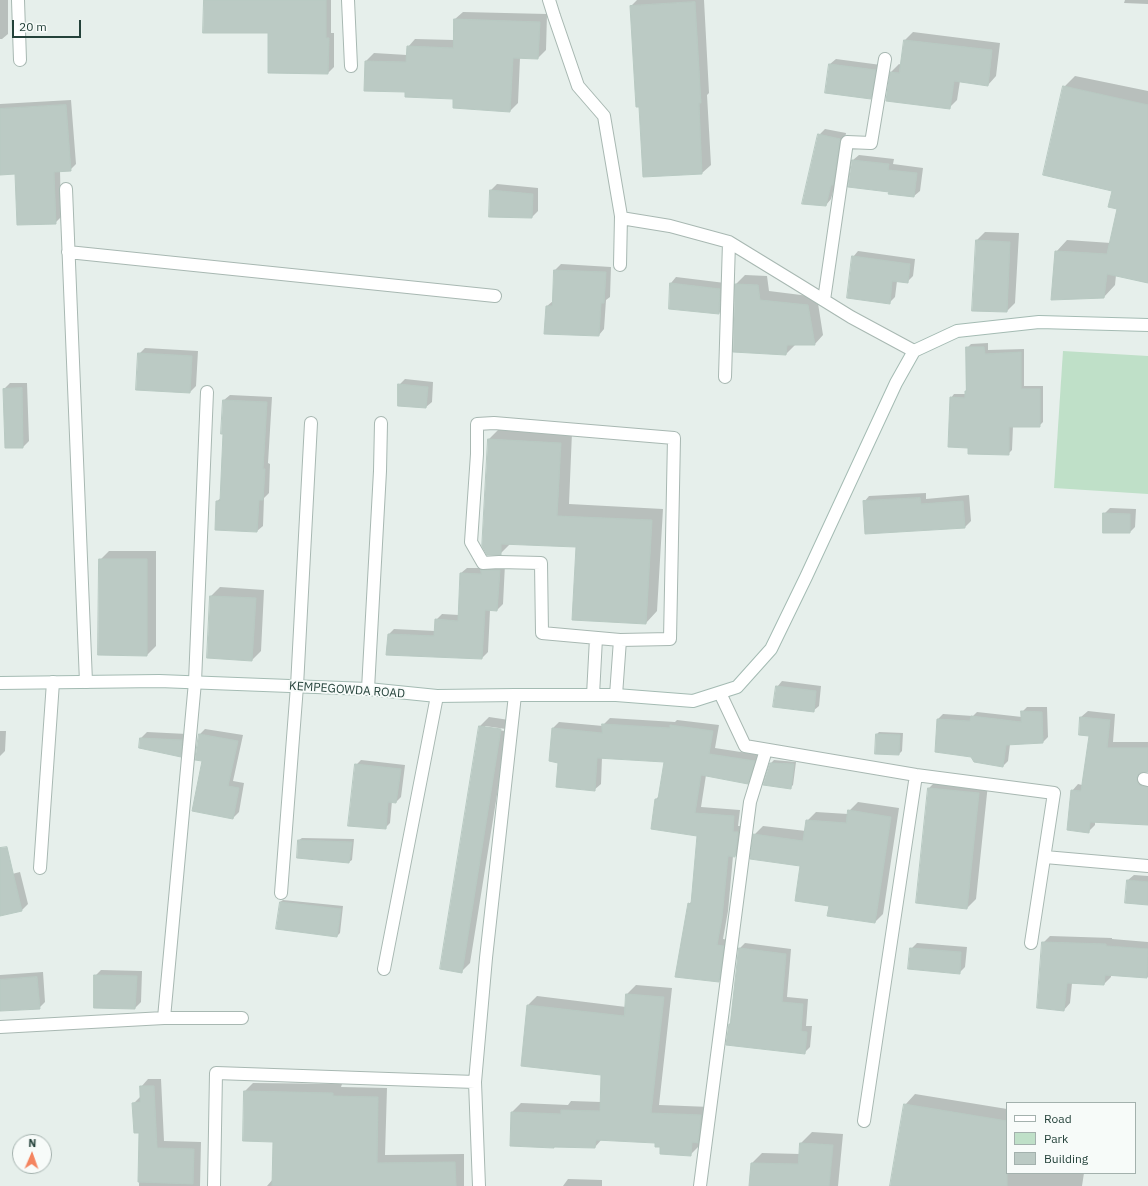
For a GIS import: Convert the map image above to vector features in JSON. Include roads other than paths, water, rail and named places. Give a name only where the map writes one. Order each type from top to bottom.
[{"type":"street","points":[[18,0],[20,60]]},
{"type":"street","points":[[348,0],[350,66]]},
{"type":"street","points":[[550,0],[578,86],[604,116],[621,218],[620,265]]},
{"type":"street","points":[[824,300],[847,142],[871,143],[885,59]]},
{"type":"street","points":[[66,189],[86,682]]},
{"type":"street","points":[[621,218],[670,226],[729,242],[851,317],[914,351]]},
{"type":"street","points":[[725,377],[729,242]]},
{"type":"street","points":[[68,252],[495,296]]},
{"type":"street","points":[[1031,943],[1054,793],[916,775],[745,746],[720,692],[737,687],[771,649],[896,383],[914,351],[958,331],[1039,322],[1148,325]]},
{"type":"street","points":[[164,1018],[195,682],[207,392]]},
{"type":"street","points":[[281,893],[297,686],[311,423]]},
{"type":"street","points":[[368,689],[380,471],[381,423]]},
{"type":"street","points":[[494,423],[674,438],[670,639],[620,640],[596,638],[542,633],[541,563],[483,562],[471,542],[477,454],[477,424],[494,423]]},
{"type":"street","points":[[593,695],[596,638]]},
{"type":"street","points":[[616,695],[620,640]]},
{"type":"street","name":"KEMPEGOWDA ROAD","points":[[0,683],[159,681],[368,689],[436,696],[616,695],[694,701],[720,692]]},
{"type":"street","points":[[40,868],[53,682]]},
{"type":"street","points":[[479,1186],[475,1082],[486,958],[515,695]]},
{"type":"street","points":[[384,969],[436,696]]},
{"type":"street","points":[[700,1186],[750,802],[766,750]]},
{"type":"street","points":[[864,1121],[916,775]]},
{"type":"street","points":[[1044,857],[1148,866]]},
{"type":"street","points":[[0,1027],[164,1018],[242,1018]]},
{"type":"street","points":[[214,1186],[216,1073],[475,1082]]}]
